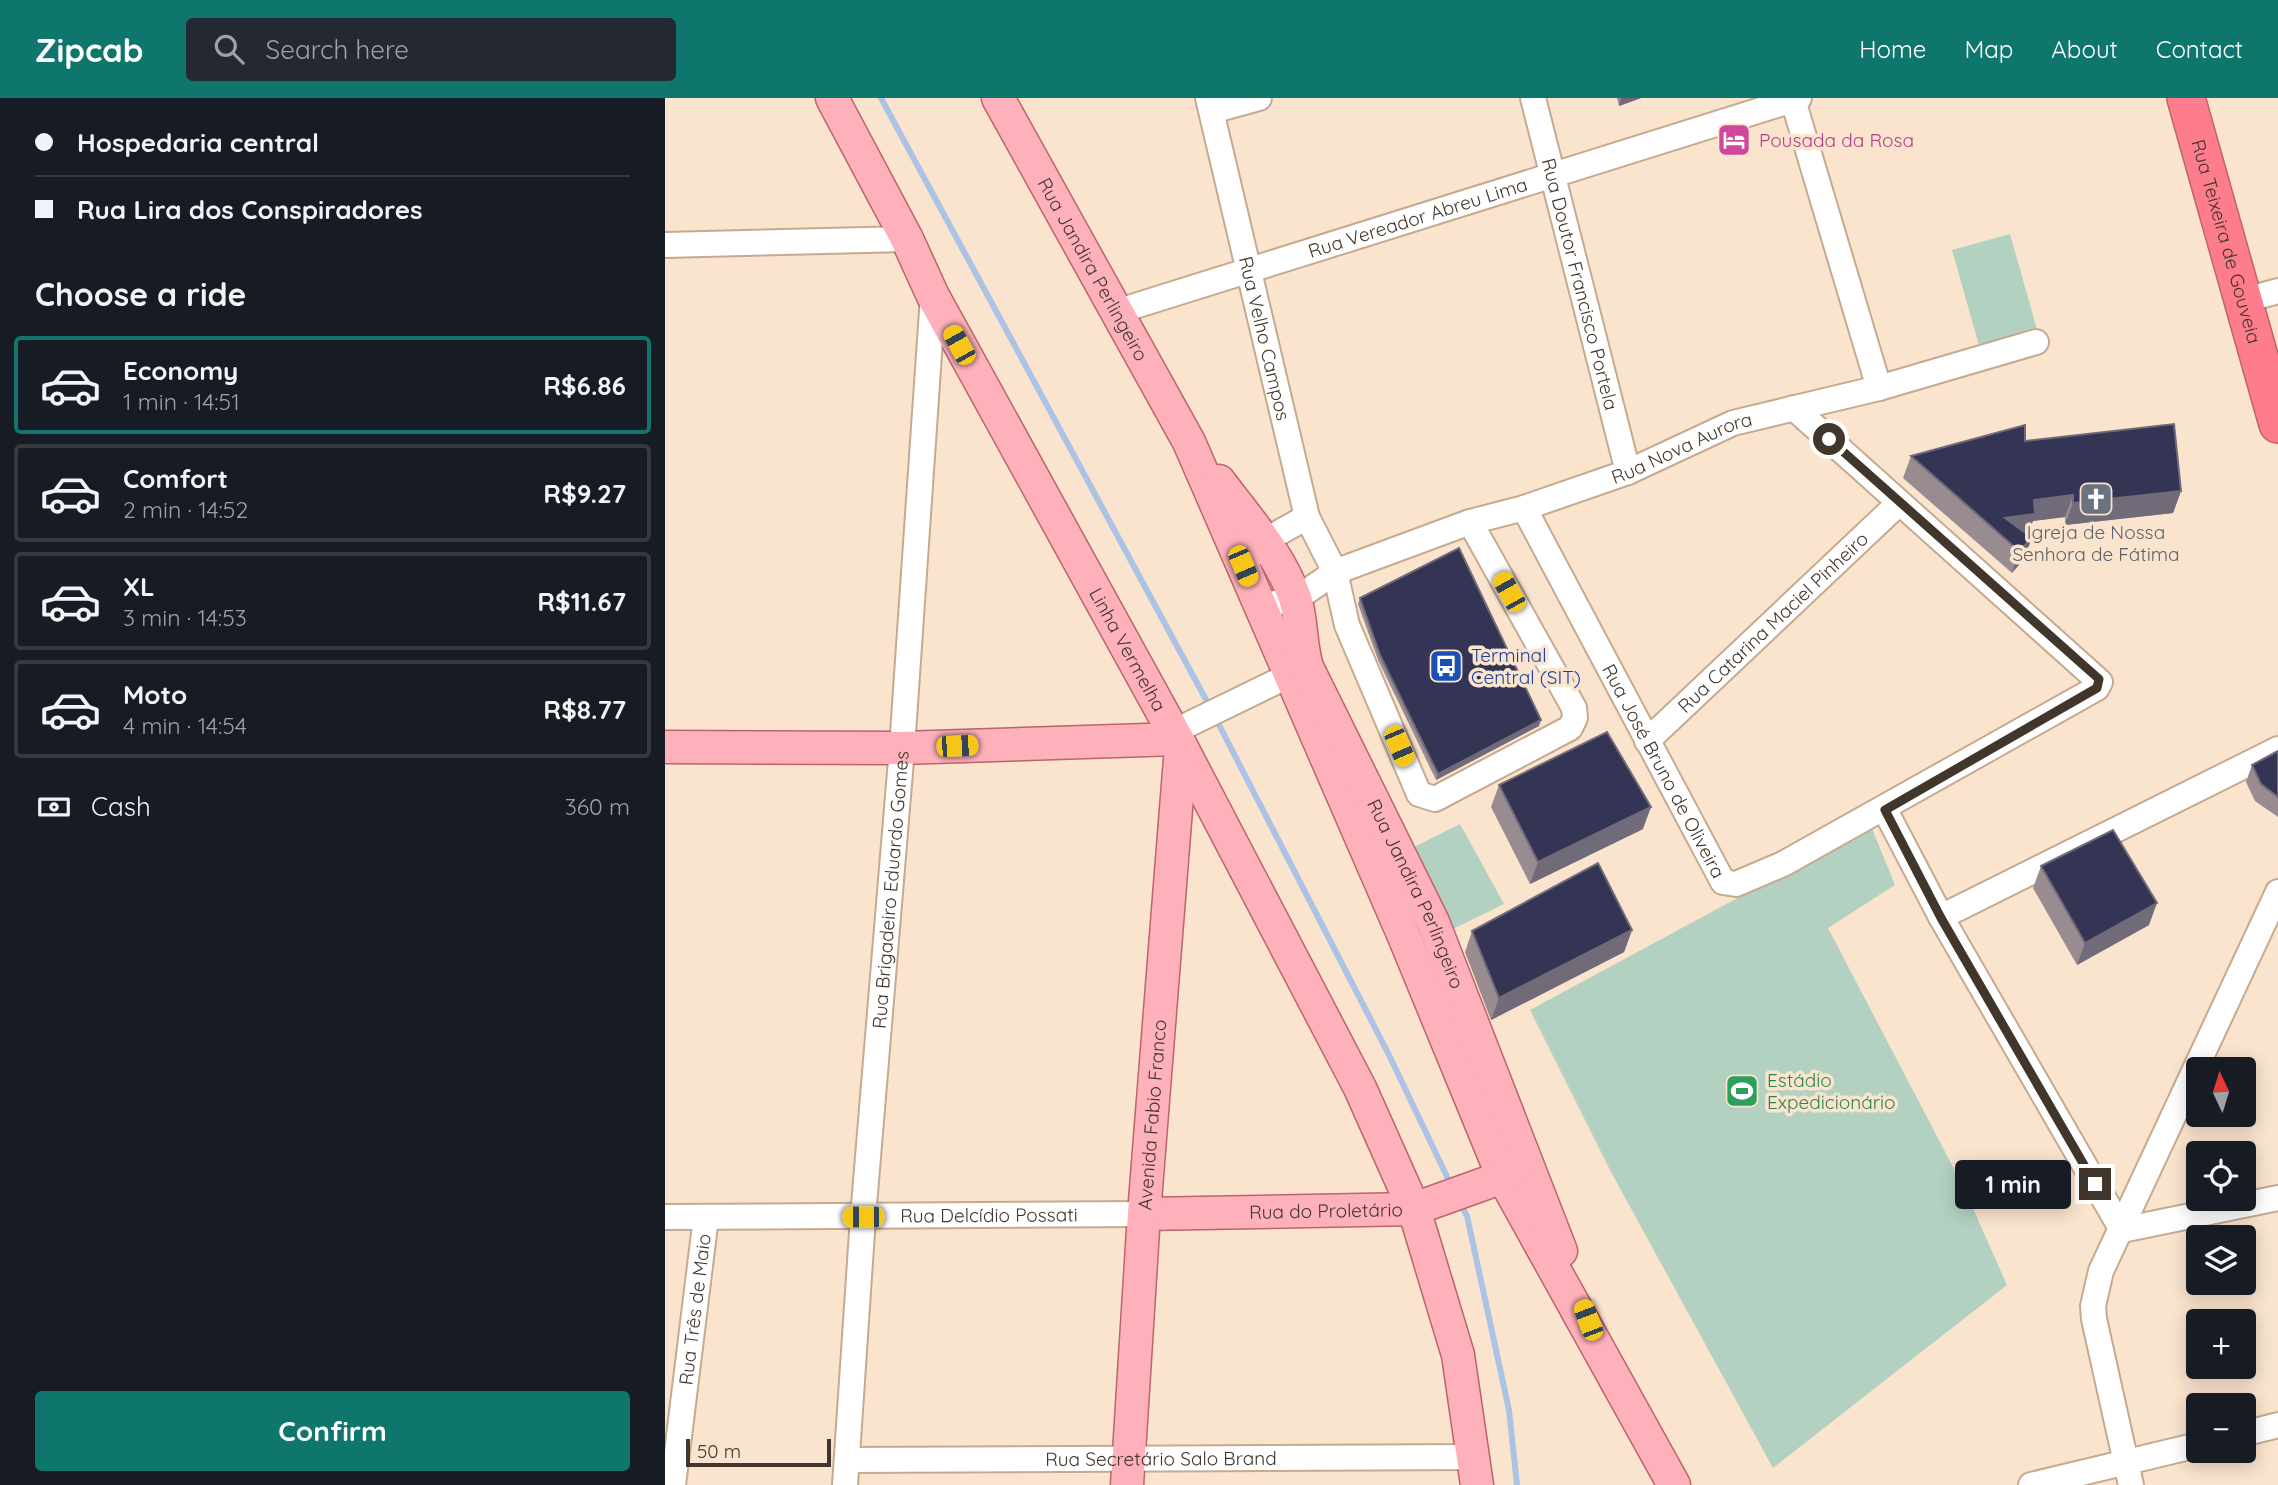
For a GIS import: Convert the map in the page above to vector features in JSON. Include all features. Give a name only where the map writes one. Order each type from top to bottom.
[{"type":"highway","name":"Rua Teixeira de Gouveia","points":[[2186,98],[2261,296],[2278,424]]},
{"type":"main road","name":"Linha Vermelha","points":[[832,98],[907,239],[933,296],[1183,734],[1217,815],[1419,1207],[1458,1355],[1476,1471]]},
{"type":"main road","name":"Rua Jandira Perlingeiro","points":[[998,98],[1119,311],[1189,442],[1403,934],[1503,1177],[1606,1367],[1674,1485]]},
{"type":"main road","name":"Rua Jandira Perlingeiro","points":[[1189,442],[1264,541],[1296,599],[1300,641],[1307,667],[1433,922],[1606,1367]]},
{"type":"main road","points":[[665,747],[902,748],[1183,734]]},
{"type":"main road","name":"Avenida Fabio Franco","points":[[1127,1472],[1144,1214],[1183,734]]},
{"type":"main road","points":[[1176,812],[1197,807],[1217,815]]},
{"type":"main road","points":[[1403,934],[1413,925],[1433,922]]},
{"type":"main road","points":[[1503,1177],[1514,1171],[1525,1154]]},
{"type":"main road","name":"Rua do Proletário","points":[[1144,1214],[1419,1207],[1503,1177]]},
{"type":"street","points":[[1210,104],[1259,98]]},
{"type":"street","name":"Rua Doutor Francisco Portela","points":[[1533,98],[1628,472]]},
{"type":"street","points":[[1796,99],[1879,388]]},
{"type":"street","name":"Rua Vereador Abreu Lima","points":[[1119,311],[1250,267],[1553,176],[1796,99]]},
{"type":"street","name":"Rua Velho Campos","points":[[1210,104],[1307,517],[1335,572],[1347,625],[1419,794],[1435,799],[1570,728],[1575,718],[1574,708],[1470,522]]},
{"type":"street","points":[[665,245],[907,239]]},
{"type":"street","name":"Rua Brigadeiro Eduardo Gomes","points":[[845,1485],[863,1217],[902,748],[933,296]]},
{"type":"street","name":"Rua Nova Aurora","points":[[1296,599],[1335,572],[1470,522],[1524,508],[1628,472],[1710,432],[1879,388],[2036,342]]},
{"type":"street","points":[[1794,408],[2099,682],[2097,688],[1885,810],[1941,918],[2122,1230]]},
{"type":"street","name":"Rua Catarina Maciel Pinheiro","points":[[1647,741],[1899,503]]},
{"type":"street","name":"Rua José Bruno de Oliveira","points":[[1524,508],[1647,741],[1727,885],[1736,884],[1783,864],[1885,810]]},
{"type":"street","points":[[1243,566],[1264,541],[1307,517]]},
{"type":"street","points":[[1260,606],[1296,599]]},
{"type":"street","points":[[1183,734],[1249,694],[1290,675]]},
{"type":"street","points":[[1941,918],[2278,749]]},
{"type":"street","points":[[2128,1474],[2093,1306],[2101,1271],[2278,892]]},
{"type":"street","points":[[2122,1230],[2278,1198]]},
{"type":"street","name":"Rua Delcídio Possati","points":[[665,1217],[1144,1214]]},
{"type":"street","name":"Rua Três de Maio","points":[[673,1485],[706,1217]]},
{"type":"street","points":[[2256,1430],[2278,1425]]},
{"type":"street","points":[[2031,1485],[2128,1474],[2186,1450]]},
{"type":"street","name":"Rua Secretário Salo Brand","points":[[848,1460],[1127,1472],[1476,1471]]},
{"type":"green space","points":[[2010,234],[2038,333],[1980,349],[1952,250]]},
{"type":"green space","points":[[1460,824],[1504,904],[1453,929],[1412,848]]},
{"type":"green space","name":"Estádio Expedicionário","points":[[1871,826],[1895,885],[1828,928],[1963,1186],[2007,1285],[1773,1468],[1611,1172],[1530,1010]]},
{"type":"building","points":[[2174,424],[2181,491],[2073,503],[2073,495],[2034,500],[2035,514],[2005,518],[2032,538],[2019,551],[1911,456],[2025,425],[2025,441]]},
{"type":"building","name":"Terminal Central (SIT)","points":[[1459,548],[1541,720],[1438,774],[1380,655],[1360,598]]},
{"type":"building","points":[[1607,732],[1651,807],[1538,862],[1499,785]]},
{"type":"building","points":[[2278,751],[2278,797],[2261,784],[2252,765]]},
{"type":"building","points":[[2113,830],[2157,903],[2085,943],[2041,866]]},
{"type":"building","points":[[1598,863],[1632,930],[1499,998],[1472,931]]},
{"type":"waterway","points":[[881,98],[1211,709]]},
{"type":"waterway","points":[[1216,719],[1389,1055],[1452,1187]]},
{"type":"waterway","points":[[1460,1203],[1467,1216],[1509,1410],[1517,1485]]},
{"type":"place","name":"Pousada da Rosa","points":[[1734,140]]},
{"type":"place","name":"Igreja de Nossa Senhora de Fátima","points":[[2096,499]]},
{"type":"place","name":"Terminal Central (SIT)","points":[[1446,666]]},
{"type":"place","name":"Estádio Expedicionário","points":[[1742,1091]]},
{"type":"route","points":[[1829,439],[2099,679],[2097,688],[1885,810],[1941,918],[2095,1184]]}]
